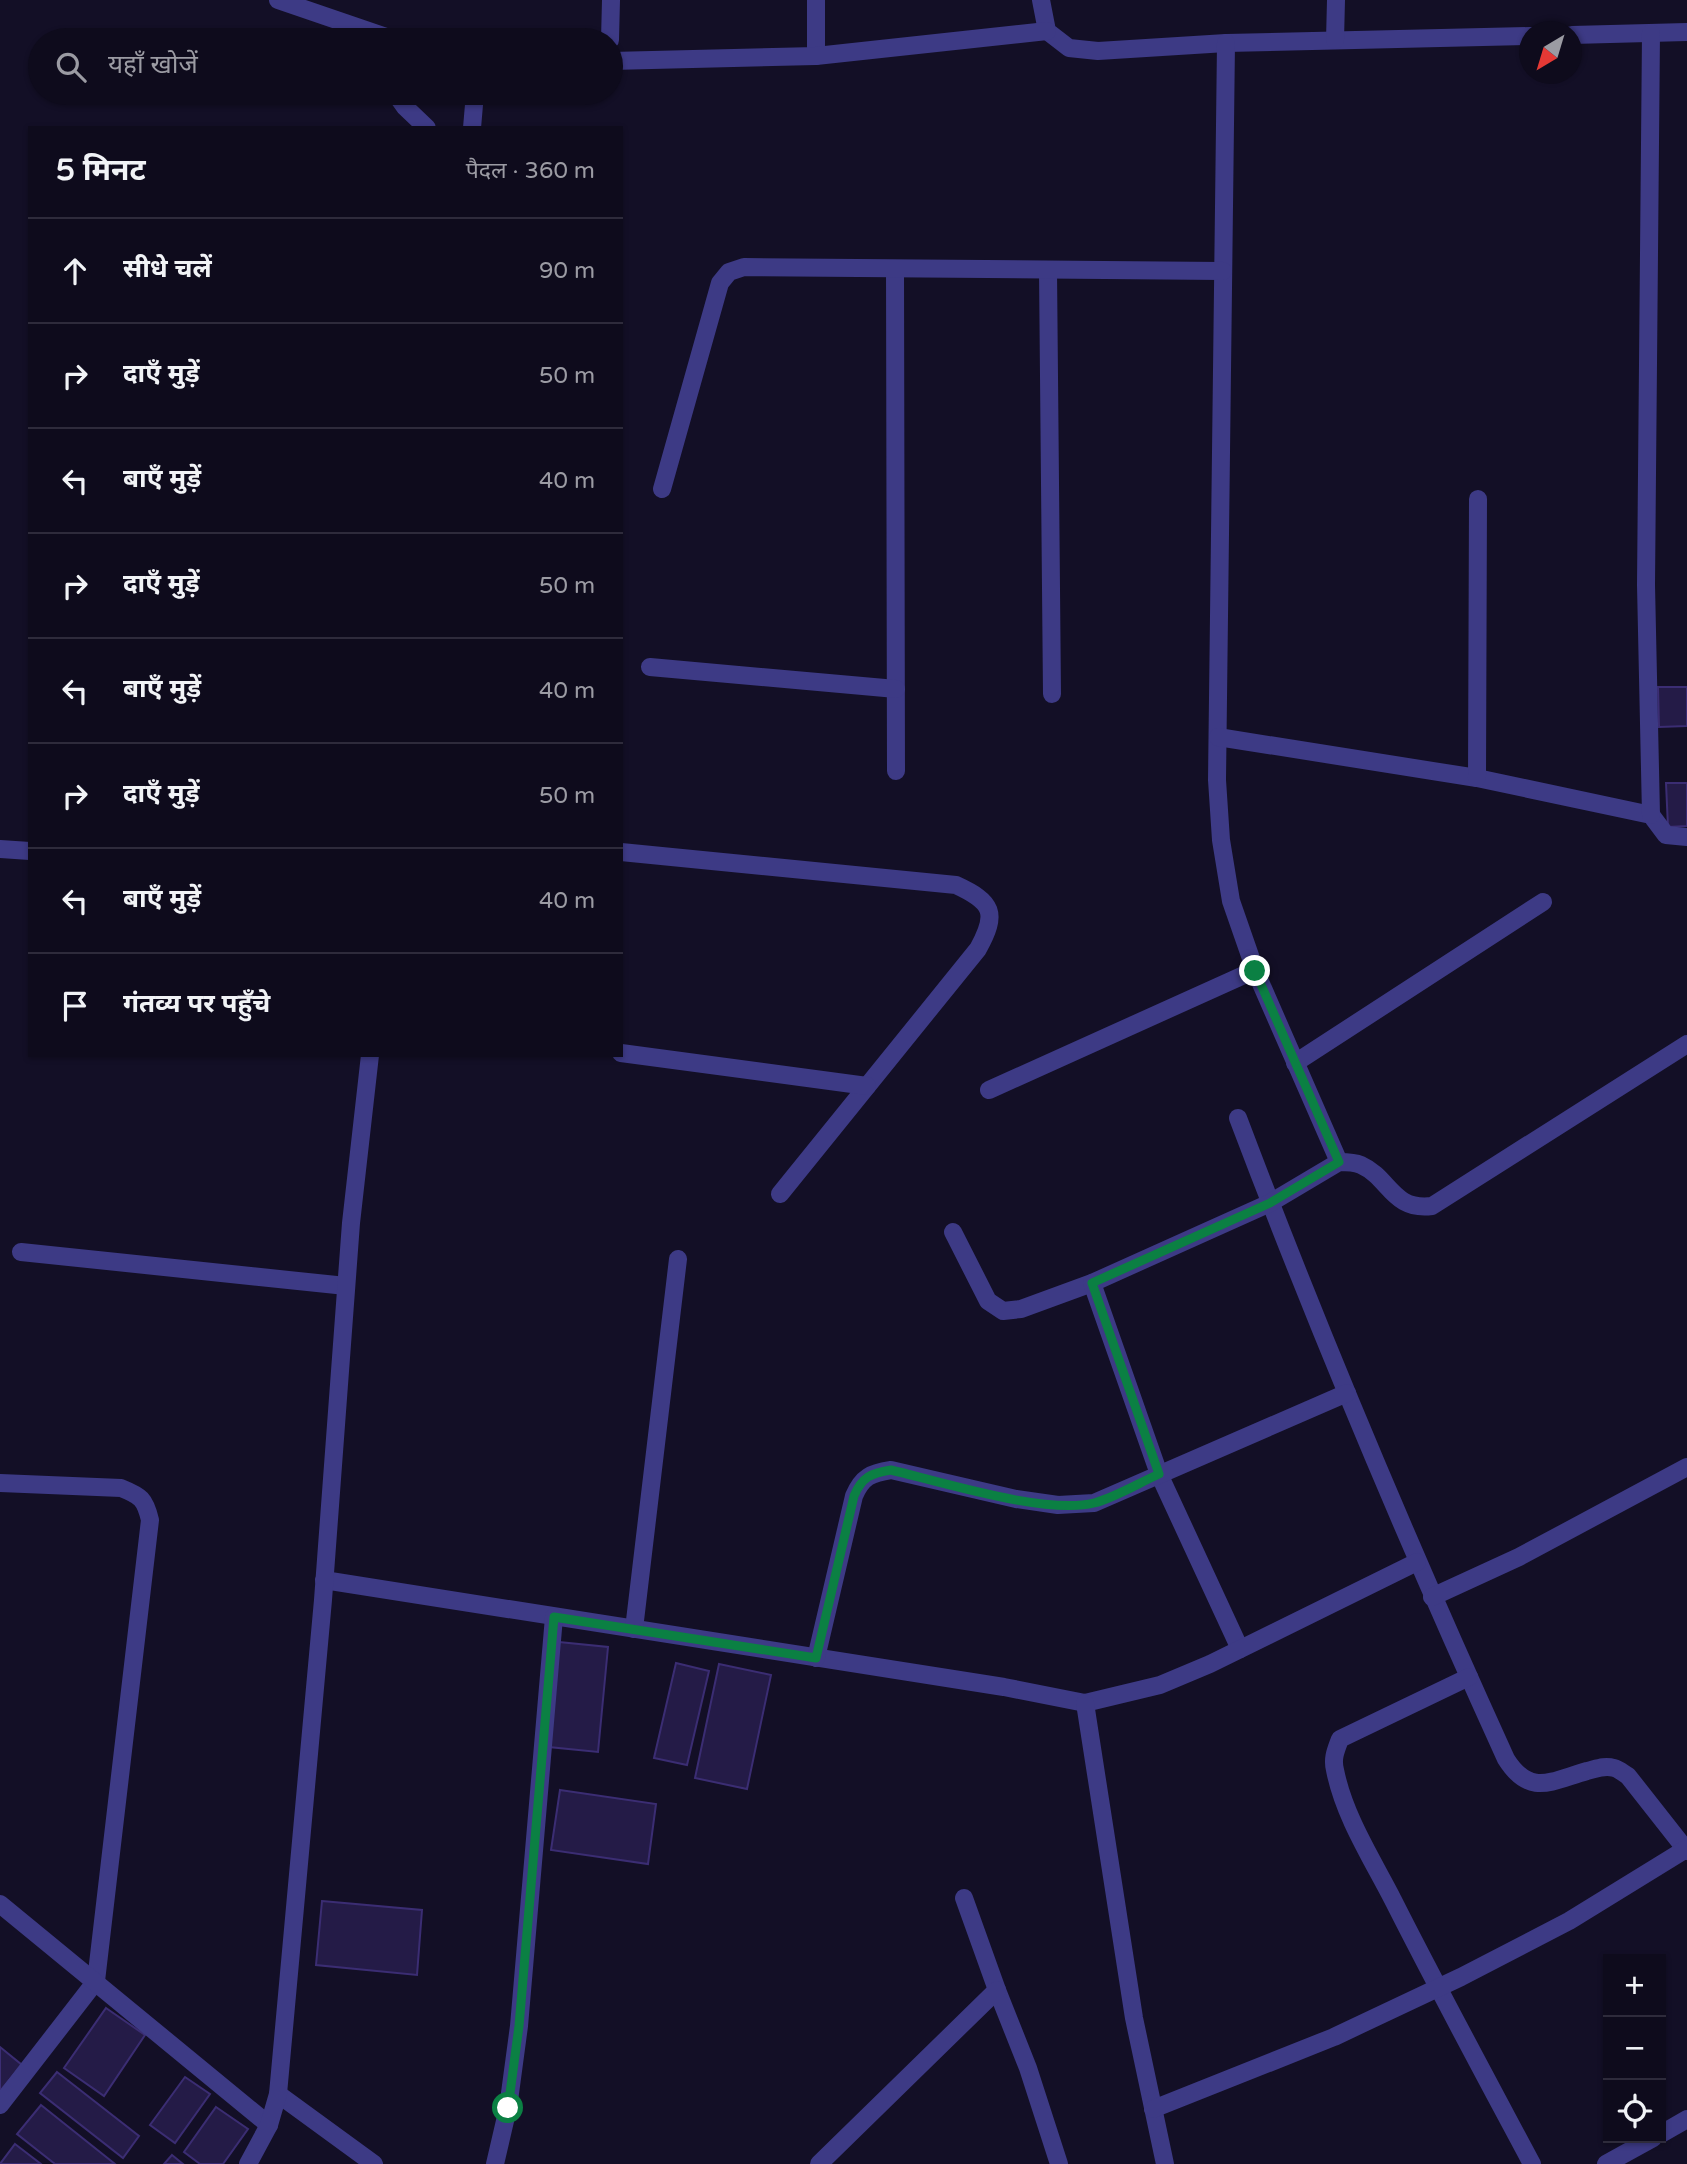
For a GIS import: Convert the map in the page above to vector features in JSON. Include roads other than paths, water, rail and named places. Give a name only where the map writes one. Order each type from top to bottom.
[{"type":"street","points":[[278,0],[360,28]]},
{"type":"street","points":[[610,28],[611,0]]},
{"type":"street","points":[[816,0],[816,57]]},
{"type":"street","points":[[1041,0],[1047,31],[1069,48],[1098,51],[1226,43],[1519,36]]},
{"type":"street","points":[[1335,40],[1336,0]]},
{"type":"street","points":[[623,61],[816,57],[1047,31]]},
{"type":"street","points":[[1582,35],[1687,32]]},
{"type":"street","points":[[1651,33],[1646,571],[1651,815],[1666,835],[1687,837]]},
{"type":"street","points":[[1226,43],[1217,737],[1220,840],[1231,901],[1255,971],[1339,1162]]},
{"type":"street","points":[[404,105],[425,126]]},
{"type":"street","points":[[472,126],[474,105]]},
{"type":"street","points":[[662,489],[720,283],[729,272],[744,267],[1223,271]]},
{"type":"street","points":[[895,269],[897,771]]},
{"type":"street","points":[[1048,270],[1052,694]]},
{"type":"street","points":[[1477,778],[1478,499]]},
{"type":"street","points":[[650,667],[896,690]]},
{"type":"street","points":[[1217,737],[1477,778],[1651,815]]},
{"type":"street","points":[[0,849],[28,851]]},
{"type":"street","points":[[623,852],[956,885],[978,895],[990,911],[989,930],[978,949],[780,1194]]},
{"type":"street","points":[[1295,1063],[1543,902]]},
{"type":"street","points":[[989,1090],[1255,971]]},
{"type":"street","points":[[953,1233],[988,1301],[1003,1311],[1021,1309],[1092,1283],[1270,1203],[1339,1162],[1363,1166],[1401,1200],[1417,1208],[1432,1206],[1687,1044]]},
{"type":"street","points":[[623,1053],[867,1086]]},
{"type":"street","points":[[248,2164],[269,2125],[278,2094],[324,1580],[346,1286],[370,1057]]},
{"type":"street","points":[[1153,2109],[1334,2038],[1461,1977],[1569,1921],[1686,1850],[1628,1776],[1615,1768],[1604,1766],[1541,1784],[1527,1782],[1516,1775],[1506,1759],[1417,1562],[1270,1203],[1238,1118]]},
{"type":"street","points":[[21,1252],[346,1286]]},
{"type":"street","points":[[634,1629],[678,1259]]},
{"type":"street","points":[[1092,1283],[1159,1474],[1240,1649]]},
{"type":"street","points":[[816,1658],[854,1496],[860,1481],[874,1472],[891,1470],[1016,1499],[1058,1505],[1094,1503],[1347,1393]]},
{"type":"street","points":[[1432,1597],[1519,1557],[1687,1467]]},
{"type":"street","points":[[0,1482],[121,1489],[137,1494],[146,1504],[150,1520],[96,1981],[0,2105]]},
{"type":"street","points":[[324,1580],[1004,1687],[1085,1703],[1160,1685],[1417,1562]]},
{"type":"street","points":[[495,2164],[508,2108],[519,2026],[554,1617]]},
{"type":"street","points":[[1469,1677],[1340,1739],[1334,1754],[1334,1767],[1353,1822],[1532,2164]]},
{"type":"street","points":[[1085,1703],[1134,2018],[1165,2164]]},
{"type":"street","points":[[964,1898],[1028,2068],[1059,2164]]},
{"type":"street","points":[[0,1904],[269,2125]]},
{"type":"street","points":[[819,2164],[997,1990]]},
{"type":"street","points":[[278,2094],[374,2164]]},
{"type":"street","points":[[1666,2131],[1687,2119]]},
{"type":"street","points":[[1606,2164],[1644,2143]]}]
